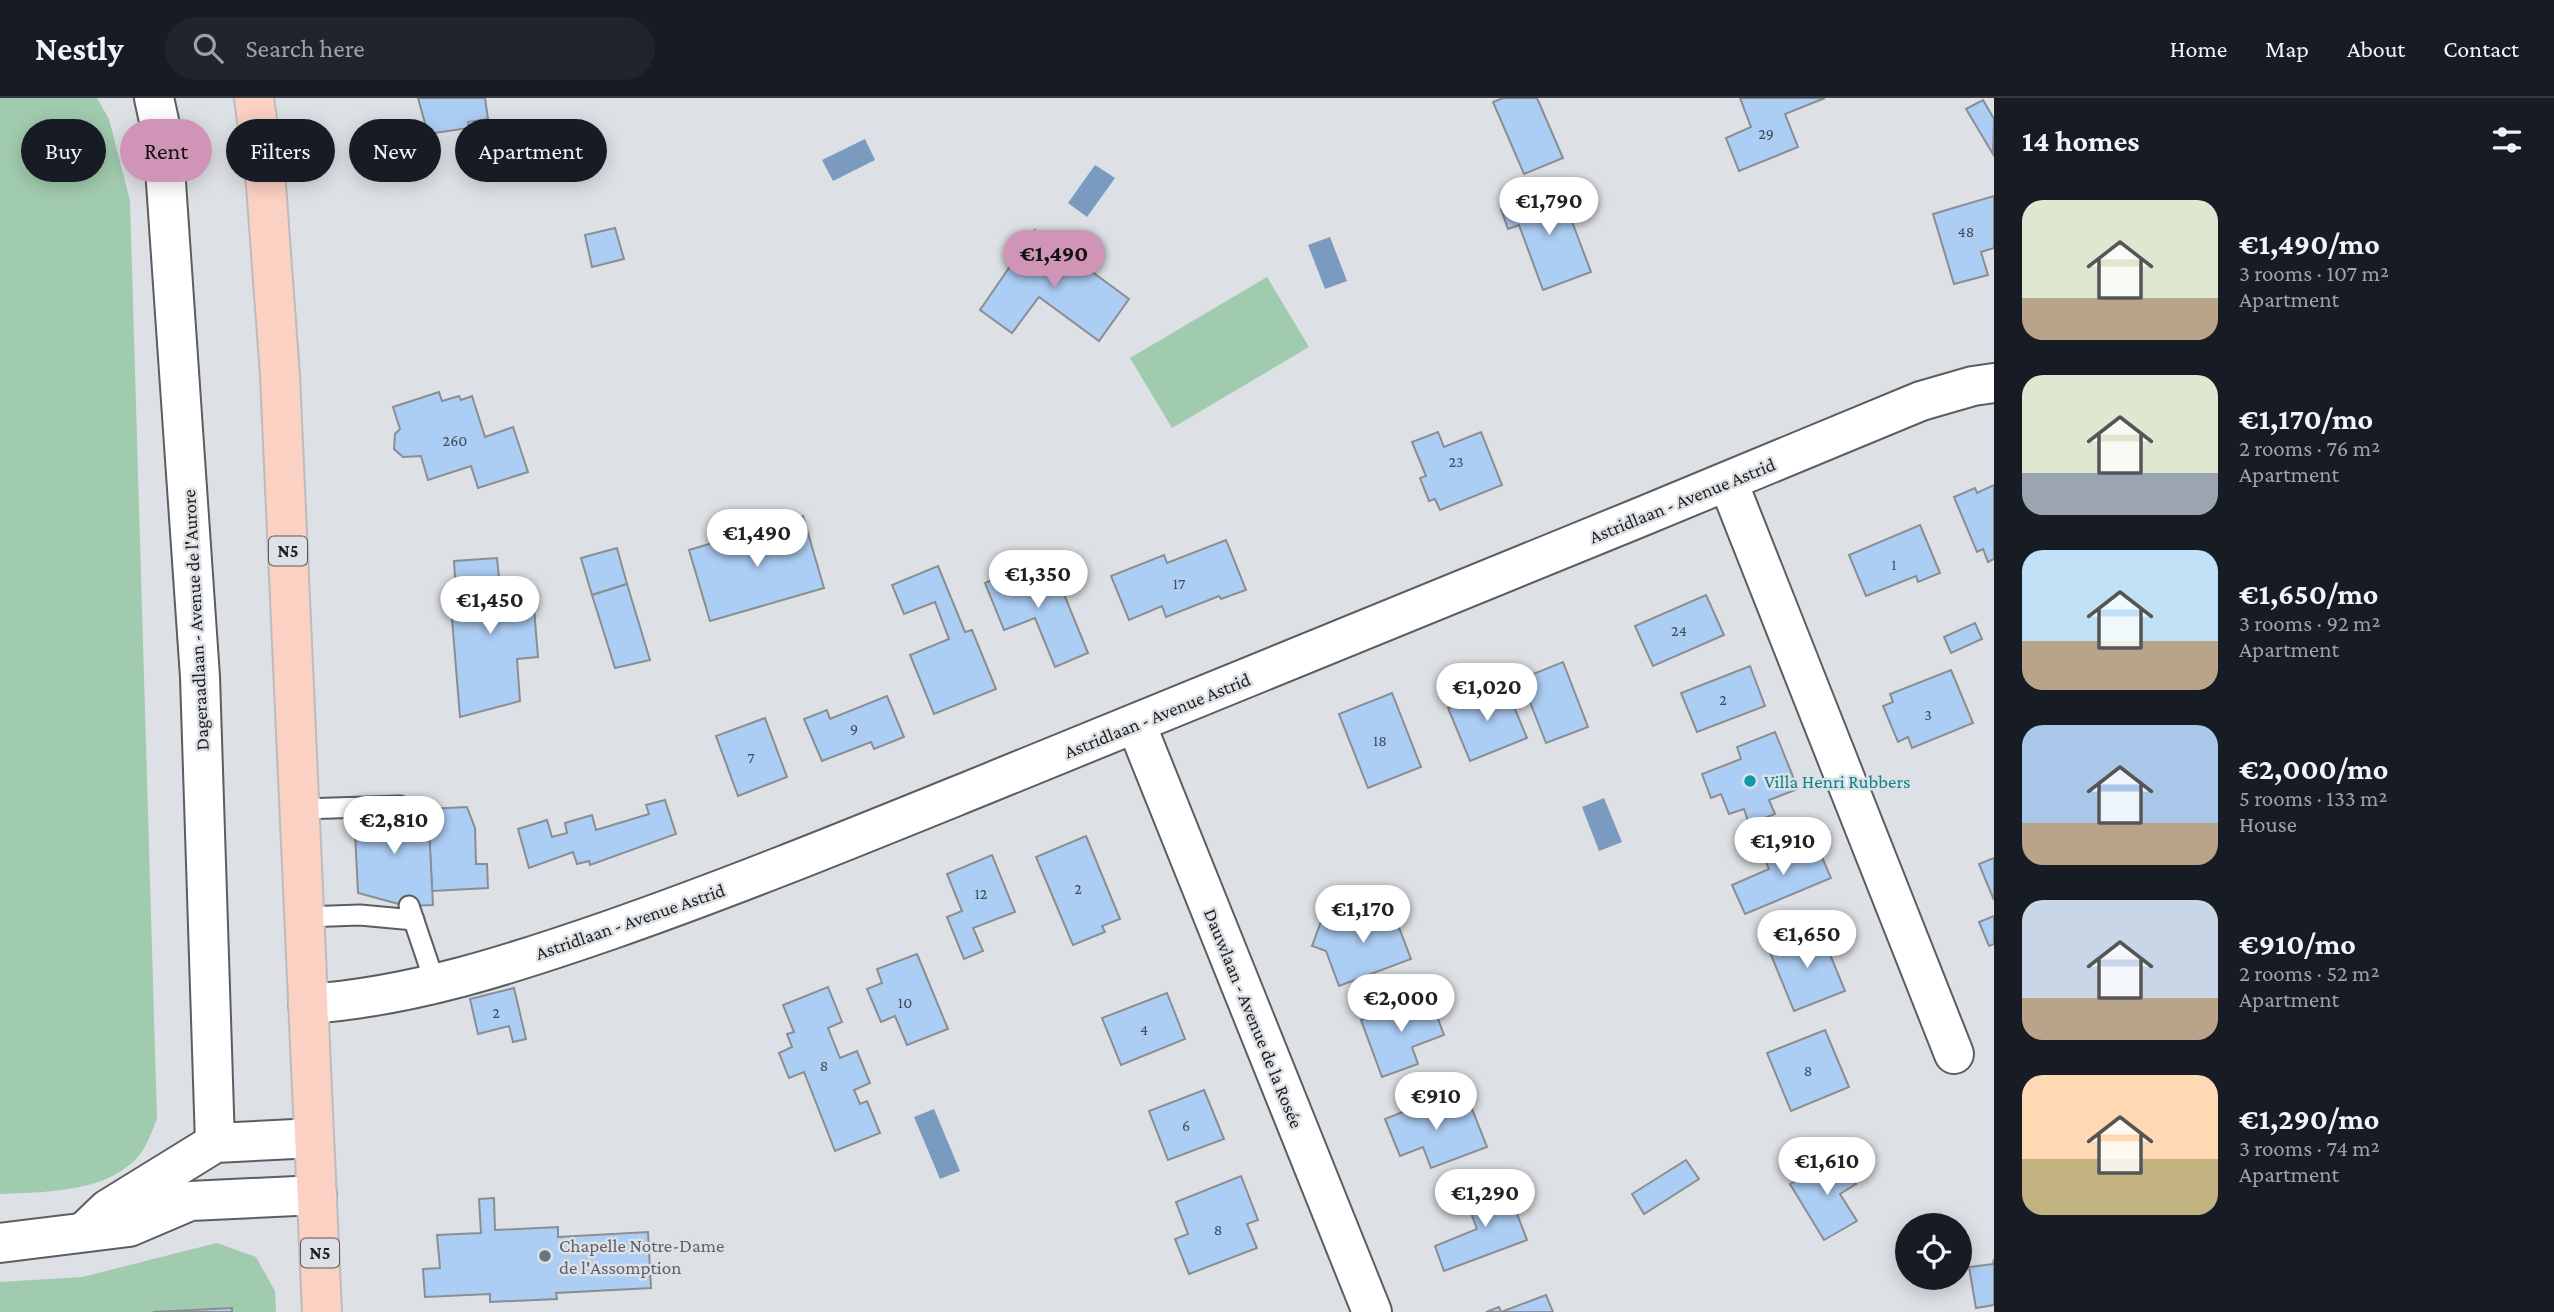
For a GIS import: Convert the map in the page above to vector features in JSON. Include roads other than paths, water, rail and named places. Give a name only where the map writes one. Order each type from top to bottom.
[{"type":"main road","name":"N5","points":[[254,98],[266,185],[280,376],[323,1312]]},
{"type":"street","name":"Dageraadlaan - Avenue de l'Aurore","points":[[154,98],[163,139],[200,677],[215,1143]]},
{"type":"street","name":"Astridlaan - Avenue Astrid","points":[[307,1004],[362,1000],[435,983],[551,950],[770,872],[1921,401],[1973,386],[1994,383]]},
{"type":"street","points":[[1728,482],[1954,1054]]},
{"type":"street","name":"Dauwlaan - Avenue de la Rosée","points":[[1136,724],[1372,1312]]},
{"type":"street","points":[[85,1231],[108,1209],[215,1143],[314,1139]]},
{"type":"street","points":[[0,1243],[129,1227],[191,1201],[317,1195]]},
{"type":"lane","points":[[299,809],[400,806],[401,810]]},
{"type":"lane","points":[[303,917],[411,913],[435,983]]},
{"type":"water","points":[[865,139],[875,160],[833,181],[822,160]]},
{"type":"water","points":[[1095,165],[1115,178],[1087,217],[1068,203]]},
{"type":"water","points":[[1330,237],[1347,281],[1325,289],[1308,245]]},
{"type":"water","points":[[1604,798],[1622,842],[1599,851],[1582,807]]},
{"type":"water","points":[[934,1109],[960,1171],[940,1179],[914,1117]]},
{"type":"place","name":"Villa Henri Rubbers","points":[[1750,781]]},
{"type":"place","name":"Chapelle Notre-Dame de l'Assomption","points":[[545,1256]]}]
